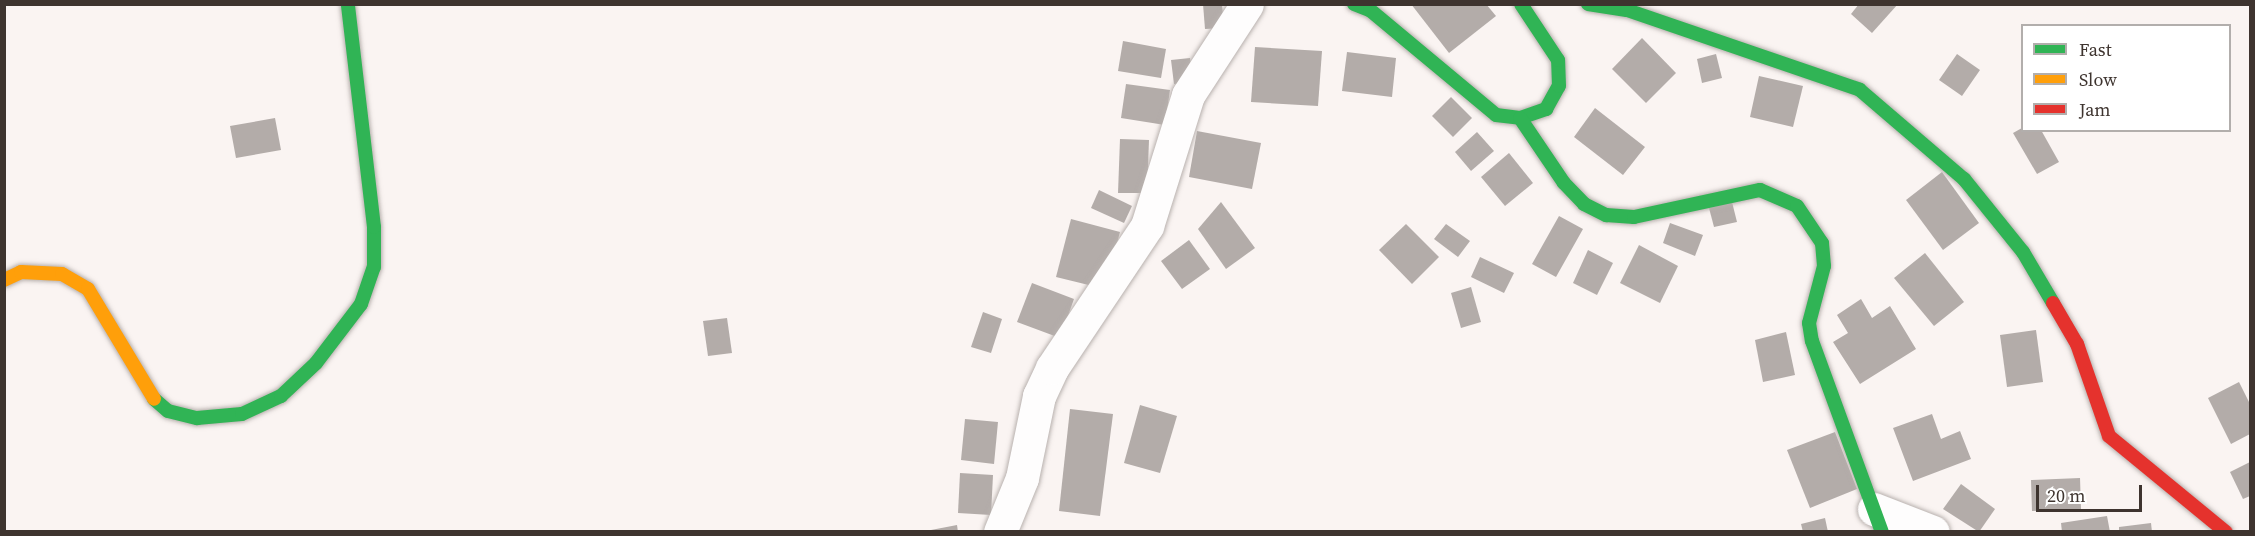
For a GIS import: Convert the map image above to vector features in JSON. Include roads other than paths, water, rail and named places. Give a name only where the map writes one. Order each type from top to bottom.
[{"type":"street","points":[[4,280],[21,272],[62,274],[88,289],[146,393],[168,411],[197,418],[242,414],[281,396],[316,363],[361,304],[374,267],[348,4]]},
{"type":"street","points":[[1000,531],[1022,478],[1039,396],[1052,368],[1147,226],[1188,95],[1246,4]]},
{"type":"street","points":[[1354,4],[1370,9],[1456,87],[1496,115],[1520,118],[1546,109],[1559,86],[1557,60],[1521,4]]},
{"type":"street","points":[[1588,4],[1627,10],[1860,90],[1964,179],[2023,252],[2077,345],[2109,436],[2226,531]]},
{"type":"street","points":[[1520,118],[1564,183],[1584,204],[1606,215],[1634,217],[1760,190],[1797,206],[1822,243],[1824,266],[1809,323],[1812,341],[1878,520],[1933,531]]}]
